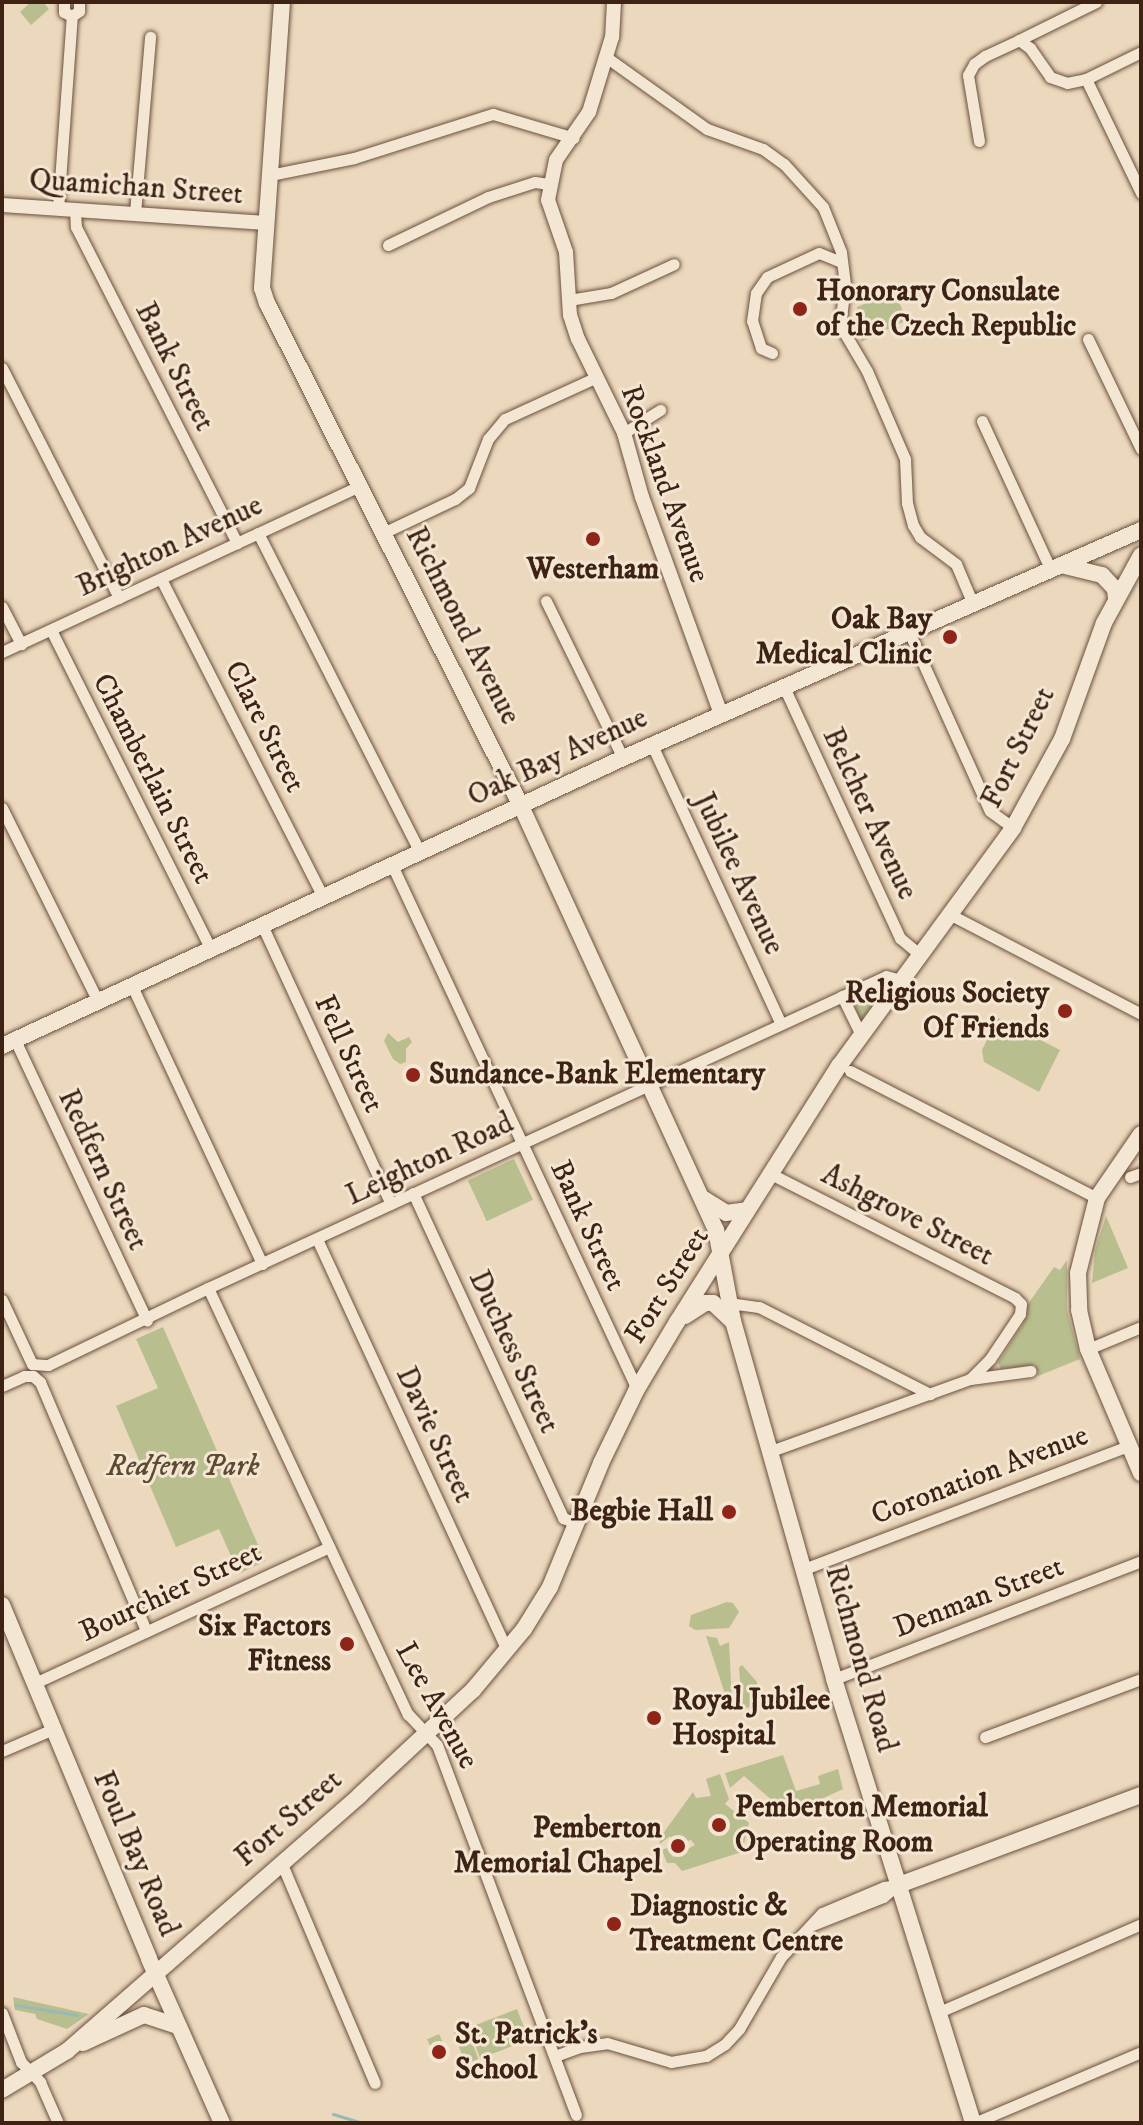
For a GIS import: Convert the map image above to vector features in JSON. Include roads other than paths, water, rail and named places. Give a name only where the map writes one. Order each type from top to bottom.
[{"type":"main road","name":"Richmond Avenue","points":[[282,2],[262,288],[267,303],[521,806],[703,1198],[722,1253]]},
{"type":"main road","name":"Oak Bay Avenue","points":[[8,1043],[623,758],[1141,530]]},
{"type":"main road","name":"Fort Street","points":[[67,2051],[427,1734],[473,1690],[538,1609],[637,1389],[677,1322],[769,1173],[861,1035],[1013,828],[1062,739],[1086,665],[1116,599],[1141,555]]},
{"type":"main road","points":[[1056,568],[1102,575],[1115,589],[1116,599]]},
{"type":"main road","points":[[1141,1134],[1097,1198],[1085,1235],[1078,1273],[1079,1310],[1088,1349],[1141,1473]]},
{"type":"main road","points":[[703,1198],[726,1213],[747,1210]]},
{"type":"main road","name":"Richmond Road","points":[[722,1253],[733,1321],[834,1679],[974,2123]]},
{"type":"main road","points":[[677,1322],[705,1303],[720,1308],[733,1321]]},
{"type":"main road","name":"Foul Bay Road","points":[[4,1616],[35,1683],[155,1975],[222,2123]]},
{"type":"main road","points":[[899,1885],[1141,1795]]},
{"type":"main road","points":[[2,2090],[67,2051],[144,2015],[177,2026]]},
{"type":"street","points":[[64,2],[64,12],[72,16]]},
{"type":"street","points":[[72,16],[79,11],[79,2]]},
{"type":"street","points":[[388,245],[488,197],[535,182],[549,184],[556,160],[589,112],[606,57],[614,2]]},
{"type":"street","points":[[979,141],[970,93],[970,68],[1096,2]]},
{"type":"street","points":[[58,209],[72,16]]},
{"type":"street","points":[[135,213],[150,37]]},
{"type":"street","points":[[1019,40],[1030,48],[1050,77],[1067,83],[1086,79],[1141,52]]},
{"type":"street","points":[[606,57],[707,129],[763,149],[784,164],[823,207],[841,252],[839,261],[845,285],[841,316],[844,332],[867,371],[905,459],[907,503],[913,525],[920,537],[956,564],[973,604]]},
{"type":"street","points":[[1086,79],[1141,193]]},
{"type":"street","points":[[270,175],[354,158],[493,114],[574,138]]},
{"type":"street","name":"Rockland Avenue","points":[[549,184],[551,214],[566,252],[569,300],[578,339],[624,433],[642,497],[721,714]]},
{"type":"street","name":"Quamichan Street","points":[[2,205],[266,223]]},
{"type":"street","name":"Bank Street","points":[[75,210],[76,227],[237,543]]},
{"type":"street","points":[[772,353],[761,348],[752,321],[756,293],[767,277],[819,253],[839,261]]},
{"type":"street","points":[[569,300],[611,293],[674,264]]},
{"type":"street","points":[[1088,339],[1141,449]]},
{"type":"street","points":[[2,368],[119,598]]},
{"type":"street","points":[[383,533],[455,499],[469,488],[488,439],[505,419],[597,377]]},
{"type":"street","points":[[624,433],[660,410]]},
{"type":"street","points":[[982,421],[1056,568]]},
{"type":"street","name":"Brighton Avenue","points":[[2,652],[359,486]]},
{"type":"street","points":[[258,533],[420,852]]},
{"type":"street","name":"Clare Street","points":[[161,579],[323,897]]},
{"type":"street","points":[[546,601],[623,758]]},
{"type":"street","points":[[2,607],[21,644]]},
{"type":"street","name":"Chamberlain Street","points":[[51,630],[211,949]]},
{"type":"street","points":[[909,632],[990,811],[1013,828]]},
{"type":"street","name":"Belcher Avenue","points":[[784,687],[900,938],[919,954]]},
{"type":"street","name":"Jubilee Avenue","points":[[652,745],[781,1024]]},
{"type":"street","points":[[2,808],[98,1001]]},
{"type":"street","name":"Bank Street","points":[[392,865],[637,1389]]},
{"type":"street","points":[[951,915],[1141,1014]]},
{"type":"street","name":"Fell Street","points":[[262,925],[391,1204]]},
{"type":"street","name":"Leighton Road","points":[[2,1386],[886,976],[900,980]]},
{"type":"street","points":[[132,986],[262,1264]]},
{"type":"street","points":[[842,996],[861,1035]]},
{"type":"street","name":"Redfern Street","points":[[8,1043],[147,1320]]},
{"type":"street","points":[[850,1071],[1097,1198]]},
{"type":"street","name":"Ashgrove Street","points":[[769,1173],[1015,1298],[1021,1304],[1020,1314],[998,1348],[970,1379]]},
{"type":"street","name":"Duchess Street","points":[[413,1193],[563,1518],[576,1523]]},
{"type":"street","name":"Davie Street","points":[[317,1239],[507,1650]]},
{"type":"street","name":"Lee Avenue","points":[[208,1288],[408,1714],[437,1745],[576,2115]]},
{"type":"street","points":[[2,1300],[36,1371],[146,1631]]},
{"type":"street","points":[[729,1303],[759,1307],[930,1394]]},
{"type":"street","points":[[1088,1349],[1141,1327]]},
{"type":"street","points":[[771,1451],[970,1379],[1030,1371]]},
{"type":"street","name":"Coronation Avenue","points":[[804,1569],[1128,1446]]},
{"type":"street","name":"Bourchier Street","points":[[35,1683],[329,1547]]},
{"type":"street","name":"Denman Street","points":[[834,1679],[1141,1561]]},
{"type":"street","points":[[985,1737],[1141,1679]]},
{"type":"street","points":[[2,1751],[53,1729]]},
{"type":"street","points":[[281,1862],[375,2083]]},
{"type":"street","points":[[555,2056],[580,2047],[607,2043],[671,2062],[706,2056],[725,2044],[739,2029],[781,1957],[805,1928],[883,1897],[899,1885]]},
{"type":"street","points":[[939,2012],[1141,1924]]},
{"type":"street","points":[[2,2013],[21,2062],[40,2082],[58,2123]]},
{"type":"street","points":[[974,2123],[1141,2052]]},
{"type":"waterway","points":[[15,2005],[77,2015]]},
{"type":"waterway","points":[[333,2114],[362,2123]]},
{"type":"place","name":"Honorary Consulate of the Czech Republic","points":[[800,309]]},
{"type":"place","name":"Westerham","points":[[593,539]]},
{"type":"place","name":"Oak Bay Medical Clinic","points":[[950,637]]},
{"type":"place","name":"Religious Society Of Friends","points":[[1065,1011]]},
{"type":"place","name":"Sundance-Bank Elementary","points":[[413,1075]]},
{"type":"place","name":"Begbie Hall","points":[[729,1512]]},
{"type":"place","name":"Six Factors Fitness","points":[[347,1644]]},
{"type":"place","name":"Royal Jubilee Hospital","points":[[654,1718]]},
{"type":"place","name":"Pemberton Memorial Operating Room","points":[[719,1825]]},
{"type":"place","name":"Pemberton Memorial Chapel","points":[[678,1846]]},
{"type":"place","name":"Diagnostic & Treatment Centre","points":[[614,1924]]},
{"type":"place","name":"St. Patrick's School","points":[[439,2052]]},
{"type":"park label","name":"Redfern Park","points":[[183,1467]]}]
